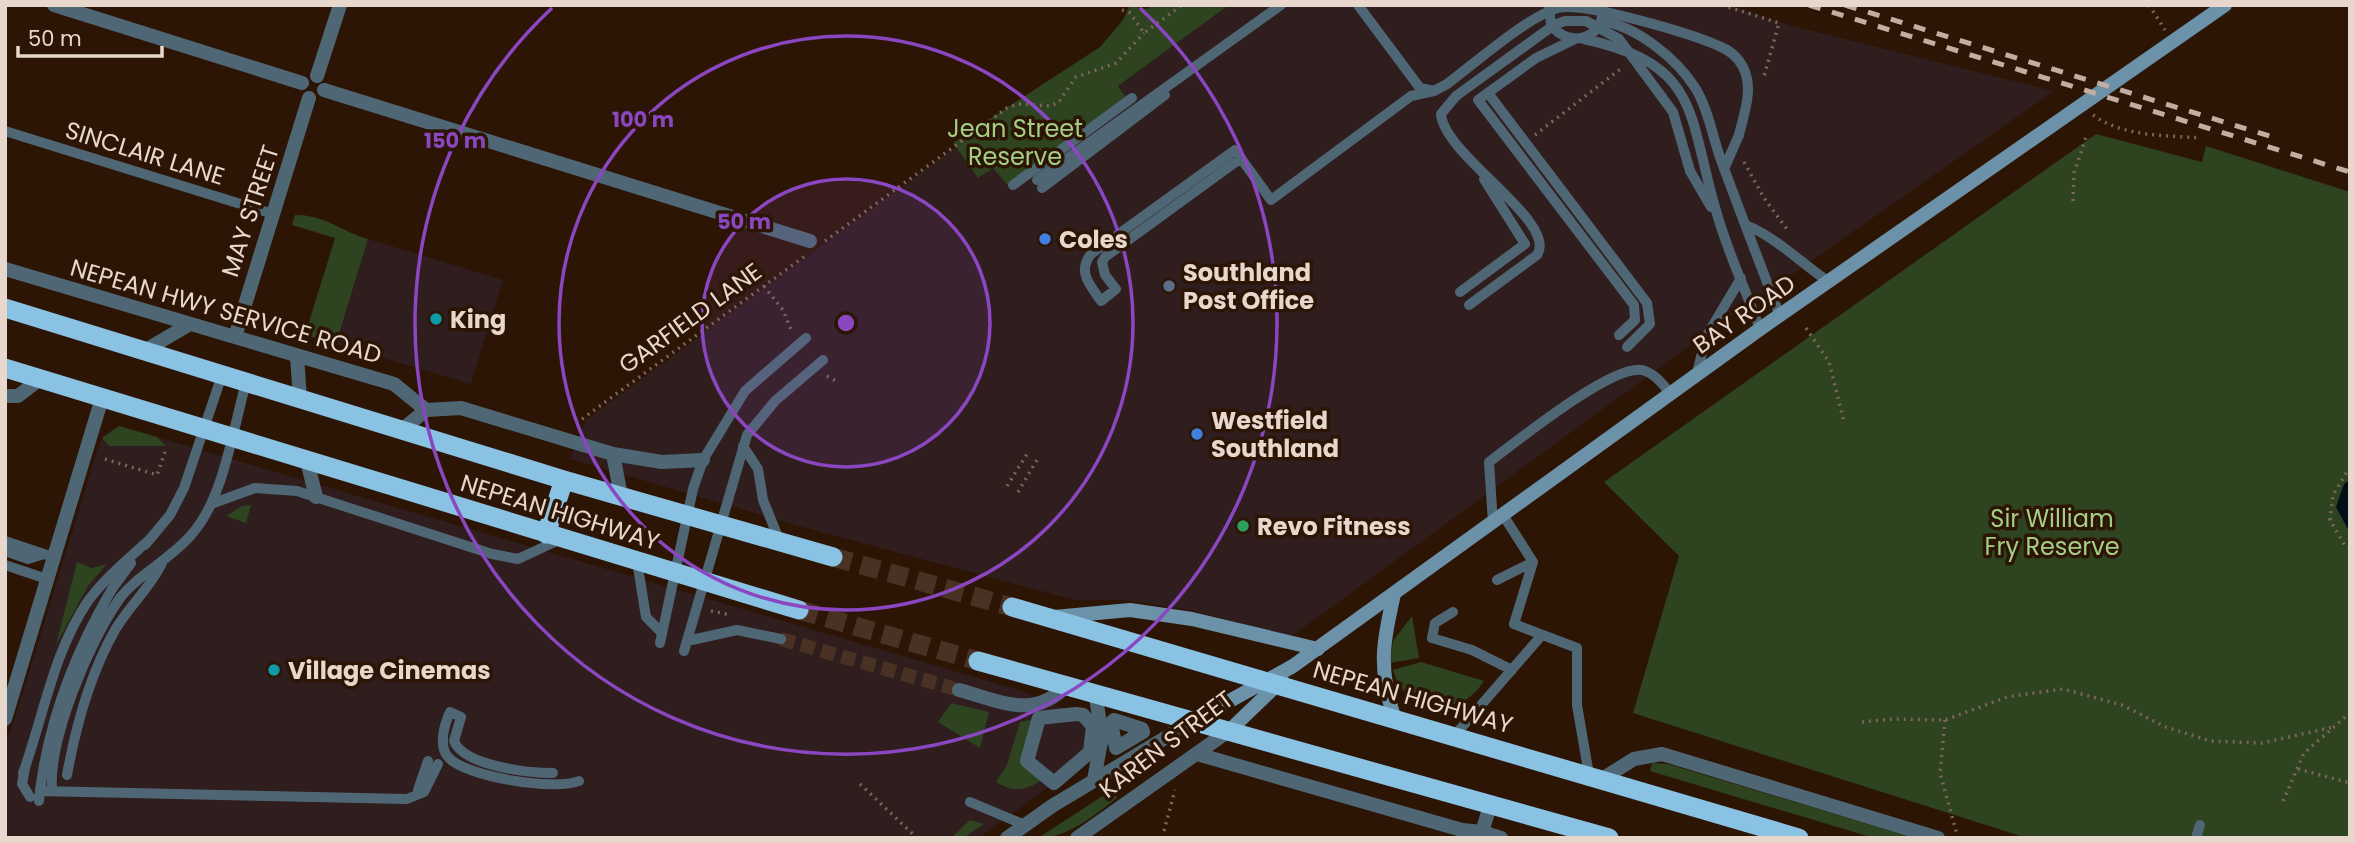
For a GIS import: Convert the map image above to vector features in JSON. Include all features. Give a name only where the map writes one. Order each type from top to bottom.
[{"type":"highway","name":"NEPEAN HIGHWAY","points":[[5,308],[564,480],[833,557]]},
{"type":"highway","name":"NEPEAN HIGHWAY","points":[[5,369],[799,610]]},
{"type":"highway","points":[[555,536],[564,480]]},
{"type":"highway","name":"NEPEAN HIGHWAY","points":[[1012,607],[1799,838]]},
{"type":"highway","points":[[978,660],[1609,838]]},
{"type":"main road","name":"BAY ROAD","points":[[1195,720],[1272,682],[1760,329],[2225,5]]},
{"type":"main road","points":[[1394,594],[1382,672],[1394,717]]},
{"type":"main road","points":[[1051,617],[1130,610],[1192,619],[1318,649]]},
{"type":"main road","name":"KAREN STREET","points":[[1230,730],[1272,682]]},
{"type":"street","points":[[54,5],[302,83]]},
{"type":"street","points":[[317,76],[340,5]]},
{"type":"street","points":[[317,76],[323,81],[324,90],[320,97],[309,98],[302,92],[302,83],[307,77],[317,76]]},
{"type":"street","points":[[324,90],[813,246]]},
{"type":"street","name":"MAY STREET","points":[[235,337],[309,98]]},
{"type":"street","name":"NEPEAN HWY SERVICE ROAD","points":[[5,270],[394,384],[426,410]]},
{"type":"street","points":[[144,351],[190,324]]},
{"type":"street","points":[[298,356],[300,399]]},
{"type":"street","points":[[5,396],[19,397],[40,379]]},
{"type":"street","points":[[5,719],[47,579],[48,555],[102,398]]},
{"type":"street","points":[[403,429],[426,410],[461,408],[613,454],[662,462],[703,460]]},
{"type":"street","name":"NEPEAN HIGHWAY","points":[[613,454],[621,496]]},
{"type":"street","points":[[307,461],[316,497]]},
{"type":"street","points":[[958,690],[1010,704],[1036,706],[1054,700],[1068,684]]},
{"type":"street","points":[[1094,780],[1102,736],[1095,692]]},
{"type":"street","points":[[1083,715],[1093,726],[1090,752],[1054,783],[1027,761],[1039,718],[1083,715]]},
{"type":"street","name":"KAREN STREET","points":[[1007,838],[1094,780],[1195,720]]},
{"type":"street","name":"KAREN STREET","points":[[1077,838],[1230,730]]},
{"type":"street","points":[[1197,754],[1383,810],[1501,838]]},
{"type":"street","points":[[1595,777],[1634,759],[1662,754],[1938,838]]},
{"type":"street","points":[[1482,832],[1490,806]]},
{"type":"lane","points":[[1013,185],[1138,106],[1281,5]]},
{"type":"lane","points":[[1358,5],[1420,88],[1434,91]]},
{"type":"lane","points":[[1541,5],[1563,37],[1636,54],[1670,79],[1686,100],[1718,218],[1760,329]]},
{"type":"lane","points":[[1602,5],[1602,21],[1598,30],[1536,58],[1478,100],[1634,305],[1635,320],[1619,335]]},
{"type":"lane","points":[[1220,167],[1091,254],[1084,267],[1087,280],[1101,301],[1116,289],[1105,275],[1102,262],[1111,251],[1238,154],[1271,200],[1411,96],[1434,91],[1447,84],[1546,13],[1566,6],[1589,8],[1707,42],[1735,56],[1742,66],[1748,87],[1739,135],[1724,169]]},
{"type":"lane","points":[[1536,58],[1545,46],[1550,16]]},
{"type":"lane","points":[[1460,292],[1525,244],[1480,174],[1448,132],[1441,114],[1456,96],[1553,25],[1565,21],[1586,21],[1619,39],[1668,104],[1676,120],[1690,172],[1718,218]]},
{"type":"lane","points":[[1602,21],[1620,26],[1652,45],[1687,76],[1703,102],[1724,169],[1780,316]]},
{"type":"lane","points":[[1488,93],[1647,303],[1650,324],[1627,347]]},
{"type":"lane","points":[[1040,184],[1138,106]]},
{"type":"lane","name":"SINCLAIR LANE","points":[[5,131],[273,214]]},
{"type":"lane","points":[[1469,305],[1540,251],[1538,235],[1512,201],[1480,174]]},
{"type":"lane","points":[[1746,225],[1770,235],[1799,262],[1829,282]]},
{"type":"lane","points":[[1696,377],[1706,337],[1741,278]]},
{"type":"lane","points":[[637,561],[646,617],[661,638],[703,460],[745,391],[806,338]]},
{"type":"lane","points":[[781,639],[737,630],[686,646],[743,446],[763,413],[824,360]]},
{"type":"lane","points":[[1533,562],[1498,519],[1489,462],[1615,375],[1640,369],[1651,373],[1671,394]]},
{"type":"lane","points":[[52,796],[61,736],[93,642],[116,594],[149,540],[178,501],[222,375]]},
{"type":"lane","points":[[67,775],[82,708],[107,647],[128,610],[162,563],[194,532],[211,504],[246,383]]},
{"type":"lane","points":[[743,446],[758,469],[763,500],[780,542]]},
{"type":"lane","points":[[211,504],[255,488],[276,488],[316,497],[508,557],[530,555],[555,536]]},
{"type":"lane","points":[[149,540],[102,584],[78,618],[57,664],[23,773],[22,784],[36,796],[407,799],[422,783],[433,763]]},
{"type":"lane","points":[[5,541],[48,555]]},
{"type":"lane","points":[[5,551],[28,559],[48,555]]},
{"type":"lane","points":[[1497,580],[1533,562]]},
{"type":"lane","points":[[1533,562],[1514,624],[1577,648],[1577,705],[1595,777]]},
{"type":"lane","points":[[36,796],[67,680],[94,620],[116,594],[162,563]]},
{"type":"lane","points":[[5,565],[47,579]]},
{"type":"lane","points":[[1452,612],[1435,623],[1432,638],[1472,650],[1512,670]]},
{"type":"lane","points":[[1455,735],[1542,635]]},
{"type":"lane","points":[[553,773],[528,772],[463,753],[454,741],[461,716],[450,712],[443,746],[449,758],[463,767],[527,784],[579,781]]},
{"type":"lane","points":[[23,773],[34,760]]},
{"type":"lane","points":[[970,802],[1025,825]]},
{"type":"lane","points":[[2196,838],[2200,825]]},
{"type":"path","name":"GARFIELD LANE","points":[[582,419],[764,286],[813,246],[1007,108],[1018,104],[1050,106],[1058,103],[1076,77],[1115,63],[1144,33],[1182,5]]},
{"type":"path","points":[[1721,5],[1779,23],[1761,86]]},
{"type":"path","points":[[2149,5],[2174,41]]},
{"type":"path","points":[[1122,10],[1130,13],[1144,33]]},
{"type":"path","points":[[1530,148],[1636,54]]},
{"type":"path","points":[[2081,105],[2105,124],[2136,132],[2201,138]]},
{"type":"path","points":[[2073,201],[2074,173],[2086,137]]},
{"type":"path","points":[[1744,156],[1744,164],[1764,198],[1795,239]]},
{"type":"path","points":[[764,286],[783,310],[792,333]]},
{"type":"path","points":[[1806,328],[1829,362],[1843,422]]},
{"type":"path","points":[[828,378],[836,381]]},
{"type":"path","points":[[105,458],[157,475],[165,452]]},
{"type":"path","points":[[1007,486],[1027,454]]},
{"type":"path","points":[[1018,492],[1037,460]]},
{"type":"path","points":[[2350,467],[2333,495],[2330,520],[2350,548]]},
{"type":"path","points":[[709,610],[735,616]]},
{"type":"path","points":[[1862,722],[1892,719],[1945,720],[2007,697],[2063,689],[2122,705],[2166,727],[2210,741],[2262,743],[2333,727]]},
{"type":"path","points":[[2283,801],[2304,752],[2350,713]]},
{"type":"path","points":[[1945,720],[1940,773],[1958,838]]},
{"type":"path","points":[[2297,769],[2350,783]]},
{"type":"path","points":[[860,784],[918,838]]},
{"type":"path","points":[[1164,831],[1175,788]]},
{"type":"shaded area","points":[[1229,5],[1729,5],[1792,26],[2054,91],[1670,360],[1292,636],[1190,610],[1125,600],[1075,600],[799,526],[570,459],[586,420],[956,147],[978,178],[993,167],[1127,100],[1118,86]]},
{"type":"shaded area","points":[[368,239],[503,280],[471,384],[336,344]]},
{"type":"shaded area","points":[[119,426],[1022,691],[1076,714],[1095,733],[1070,771],[979,838],[5,838],[5,738],[11,731],[98,448],[103,436]]},
{"type":"shaded area","points":[[2350,480],[2350,533],[2336,507],[2344,484]]},
{"type":"green space","name":"Jean Street Reserve","points":[[1130,5],[1147,9],[1153,5],[1229,5],[1118,86],[1128,100],[1009,187],[993,168],[978,178],[953,143],[1100,47],[1123,20]]},
{"type":"green space","name":"Sir William Fry Reserve","points":[[2096,134],[2202,162],[2206,146],[2350,192],[2350,838],[2027,838],[1633,713],[1679,556],[1604,482]]},
{"type":"green space","points":[[295,215],[315,217],[368,239],[336,344],[305,335],[335,238],[292,225]]},
{"type":"green space","points":[[119,426],[157,437],[166,446],[109,446],[102,438]]},
{"type":"green space","points":[[251,505],[246,523],[226,516],[242,506]]},
{"type":"green space","points":[[77,562],[92,568],[107,564],[88,586],[56,645]]},
{"type":"green space","points":[[1412,616],[1419,658],[1390,663],[1393,641]]},
{"type":"green space","points":[[1421,662],[1484,681],[1473,694],[1448,707],[1421,704],[1410,697],[1400,685],[1393,670]]},
{"type":"green space","points":[[951,703],[989,712],[980,748],[938,722]]},
{"type":"green space","points":[[1039,718],[1027,761],[1046,777],[1022,789],[1010,788],[996,782],[1007,765],[1020,722]]},
{"type":"green space","points":[[1652,763],[1668,764],[1914,838],[1874,838],[1650,771]]},
{"type":"green space","points":[[1112,790],[1117,798],[1089,819],[1060,834],[1038,838]]},
{"type":"green space","points":[[970,820],[984,824],[963,838],[951,838]]},
{"type":"tunnel","points":[[833,557],[1012,607]]},
{"type":"tunnel","points":[[799,610],[978,661]]},
{"type":"tunnel","points":[[781,639],[959,690]]},
{"type":"railway","points":[[1809,5],[2350,172]]},
{"type":"railway","points":[[1845,5],[2276,138]]},
{"type":"place","name":"Coles","points":[[1045,239]]},
{"type":"place","name":"Southland Post Office","points":[[1169,286]]},
{"type":"place","name":"King","points":[[436,319]]},
{"type":"place","name":"Westfield Southland","points":[[1197,434]]},
{"type":"place","name":"Revo Fitness","points":[[1243,526]]},
{"type":"place","name":"Village Cinemas","points":[[274,670]]}]
